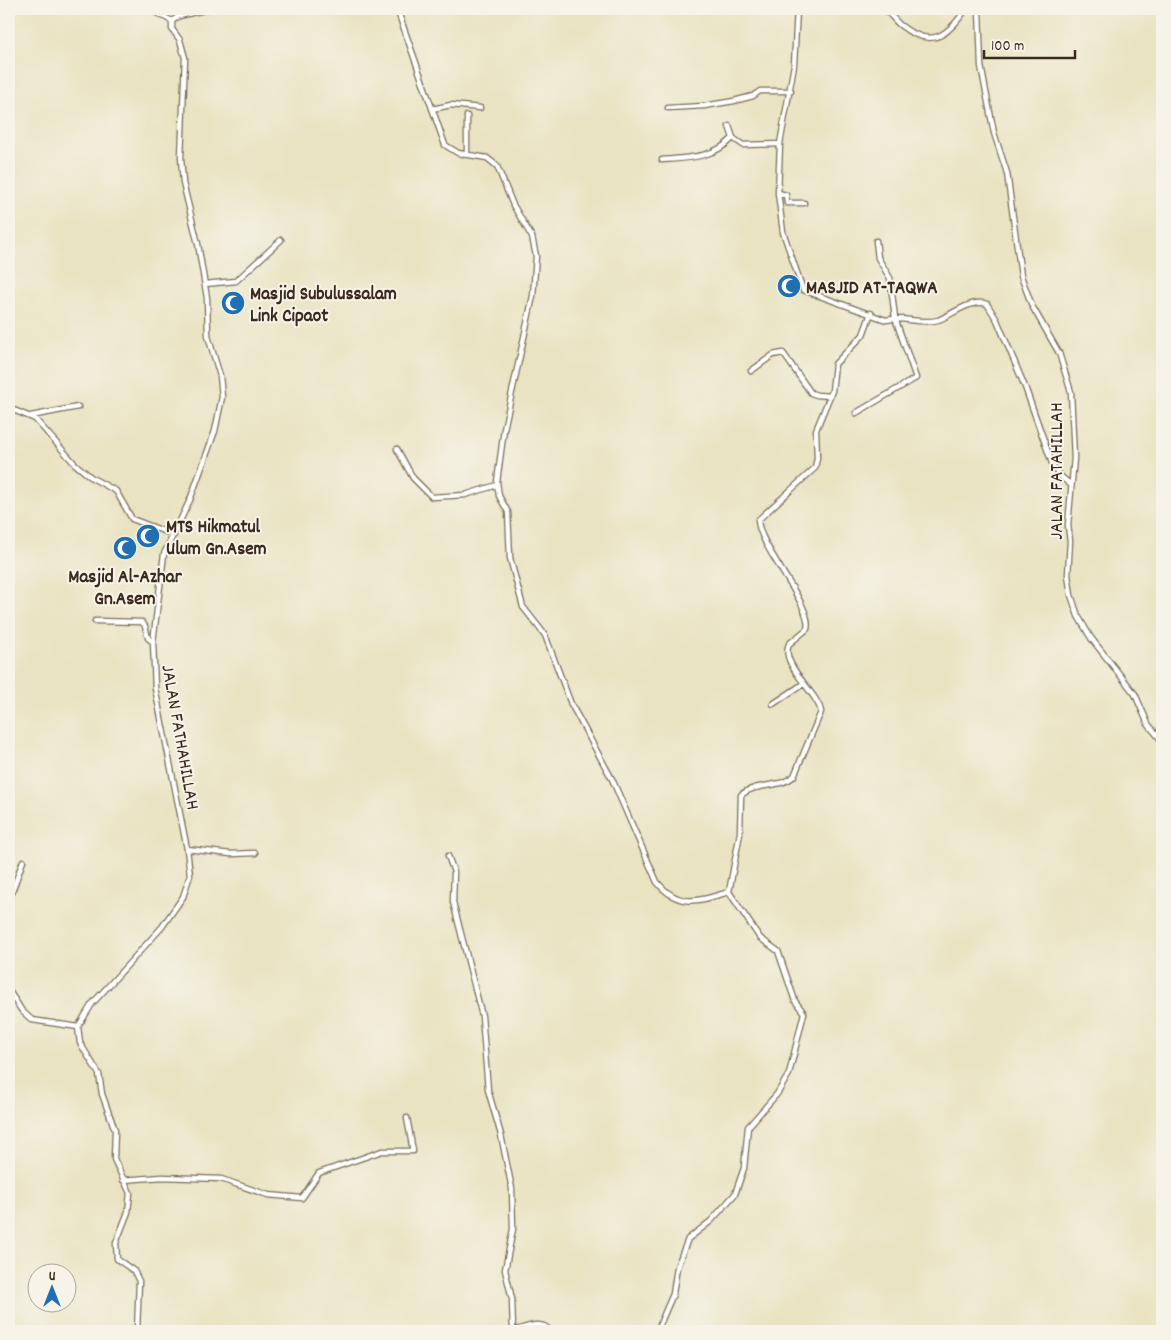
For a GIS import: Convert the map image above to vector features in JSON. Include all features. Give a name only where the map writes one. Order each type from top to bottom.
[{"type":"street","points":[[149,9],[172,21],[179,16],[208,9]]},
{"type":"street","points":[[397,9],[445,146],[450,150],[466,155],[487,158],[497,166],[513,205],[530,231],[536,251],[533,296],[504,428],[497,485],[508,512],[510,558],[523,607],[544,635],[571,704],[612,779],[657,882],[665,892],[686,901],[729,892]]},
{"type":"street","points":[[797,9],[798,36],[791,91],[780,144],[778,193],[782,232],[803,290],[811,295],[871,313],[886,320],[895,318],[927,322],[969,306],[984,303],[993,312],[1003,334],[1038,421],[1052,466],[1071,485]]},
{"type":"street","points":[[883,9],[910,31],[931,38],[949,30],[966,9]]},
{"type":"street","name":"JALAN FATAHILLAH","points":[[979,9],[980,66],[994,133],[1007,173],[1020,276],[1024,292],[1059,353],[1071,392],[1074,449],[1068,576],[1073,605],[1091,638],[1135,694],[1148,724],[1162,741]]},
{"type":"street","name":"JALAN FATHAHILLAH","points":[[78,1027],[92,1004],[171,916],[183,897],[190,875],[188,849],[155,688],[153,642],[160,602],[160,575],[164,554],[190,500],[212,441],[222,397],[220,376],[208,336],[208,305],[198,244],[183,183],[181,158],[185,58],[182,45],[172,29],[172,21]]},
{"type":"street","points":[[668,108],[704,106],[734,101],[753,96],[760,91],[791,91]]},
{"type":"street","points":[[432,109],[451,105],[480,108]]},
{"type":"street","points":[[466,155],[467,116]]},
{"type":"street","points":[[729,126],[733,138],[747,146],[780,144]]},
{"type":"street","points":[[662,160],[707,154],[721,149],[733,138]]},
{"type":"street","points":[[778,193],[786,194],[787,203],[804,203]]},
{"type":"street","points":[[205,284],[236,281],[281,240]]},
{"type":"street","points":[[856,413],[916,378],[895,318],[890,278],[878,258],[876,241]]},
{"type":"street","points":[[657,1331],[658,1324],[673,1294],[677,1267],[688,1239],[711,1221],[735,1194],[744,1168],[748,1127],[777,1094],[789,1074],[804,1013],[796,1001],[778,951],[760,938],[729,892],[739,840],[741,795],[748,790],[786,782],[794,776],[821,716],[819,705],[803,684],[788,654],[788,646],[807,629],[808,624],[794,592],[764,539],[758,520],[815,468],[817,458],[816,430],[830,396],[835,364],[864,335],[871,313]]},
{"type":"street","points":[[752,371],[773,355],[783,353],[811,393],[817,396],[830,396]]},
{"type":"street","points":[[31,416],[78,407]]},
{"type":"street","points":[[9,408],[31,416],[79,468],[120,494],[132,519],[174,534]]},
{"type":"street","points":[[397,449],[413,478],[432,497],[465,495],[497,485]]},
{"type":"street","points":[[95,621],[142,622],[148,638],[153,642]]},
{"type":"street","points":[[773,704],[803,684]]},
{"type":"street","points":[[188,849],[231,854],[254,853]]},
{"type":"street","points":[[448,856],[454,872],[453,902],[482,1016],[488,1090],[501,1135],[512,1189],[513,1229],[505,1270],[512,1299],[513,1331],[541,1324],[547,1326],[550,1331]]},
{"type":"street","points":[[9,900],[23,861]]},
{"type":"street","points":[[9,991],[22,1010],[32,1020],[78,1027],[80,1043],[99,1074],[102,1094],[114,1130],[114,1159],[128,1187],[130,1201],[116,1243],[116,1251],[117,1259],[134,1271],[139,1281],[137,1331]]},
{"type":"street","points":[[123,1180],[162,1177],[220,1179],[245,1189],[268,1195],[302,1198],[319,1173],[382,1151],[412,1151],[407,1118]]},
{"type":"place","name":"MASJID AT-TAQWA","points":[[789,286]]},
{"type":"place","name":"Masjid Subulussalam Link Cipaot","points":[[233,303]]},
{"type":"place","name":"MTS Hikmatul Ulum Gn.Asem","points":[[148,536]]},
{"type":"place","name":"Masjid Al-Azhar Gn.Asem","points":[[125,548]]}]
